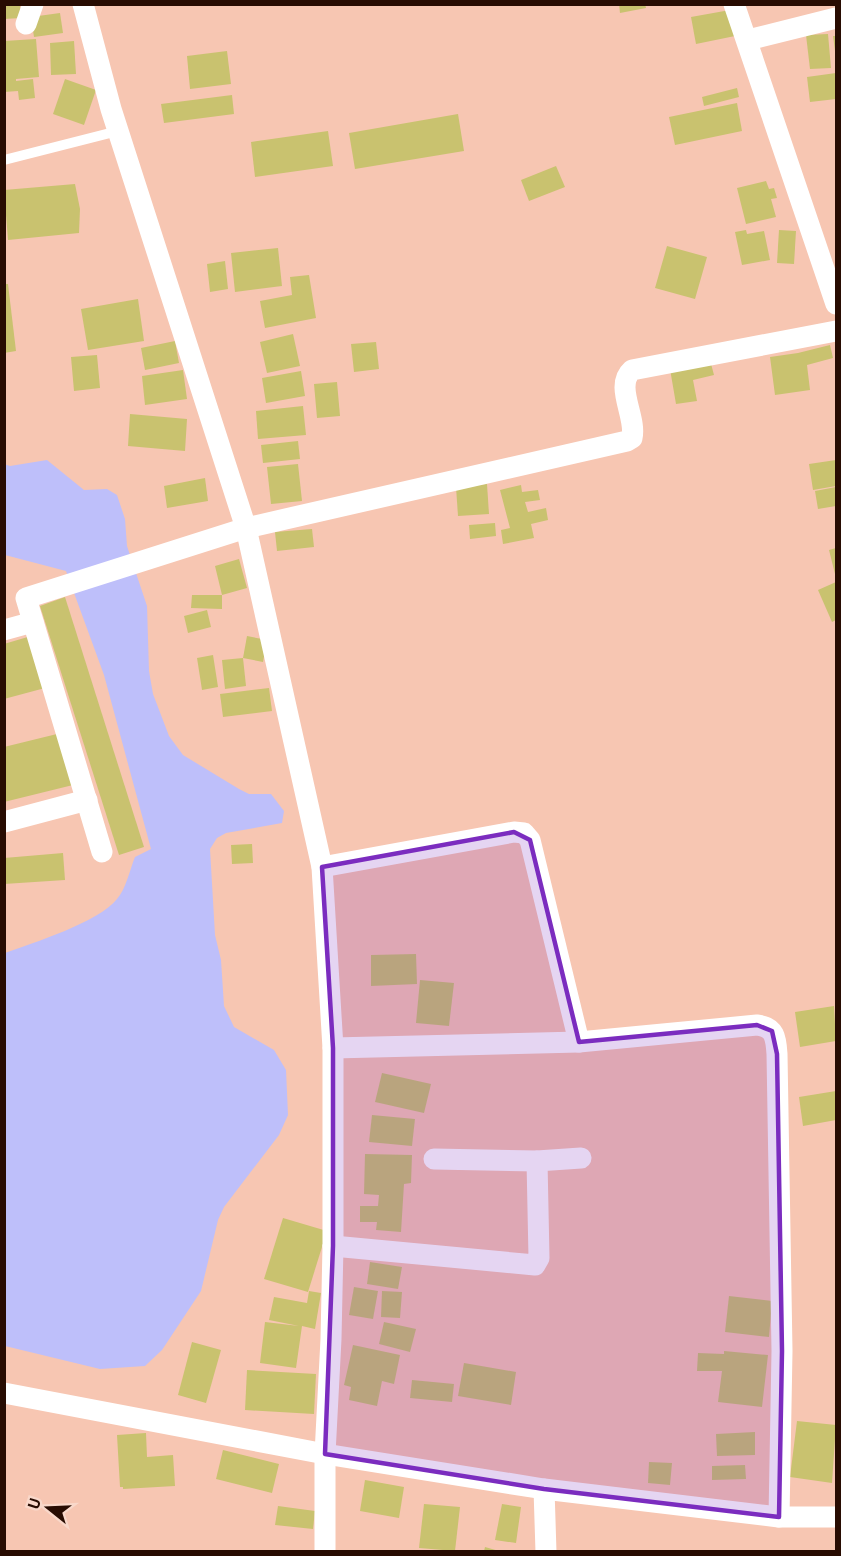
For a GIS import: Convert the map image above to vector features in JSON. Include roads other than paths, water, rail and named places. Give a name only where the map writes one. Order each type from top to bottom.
[{"type":"street","points":[[82,4],[118,131],[246,528],[322,867],[333,1048],[333,1246],[325,1454],[325,1551]]},
{"type":"street","points":[[734,4],[837,304]]},
{"type":"street","points":[[748,40],[837,18]]},
{"type":"street","points":[[102,852],[26,598],[246,528],[627,441],[632,438],[633,430],[624,385],[627,374],[632,370],[837,331]]},
{"type":"street","points":[[4,630],[33,622]]},
{"type":"street","points":[[4,822],[87,800]]},
{"type":"street","points":[[322,867],[514,832],[524,833],[531,840],[579,1042]]},
{"type":"street","points":[[333,1048],[579,1042],[756,1025],[768,1028],[776,1038],[782,1351],[779,1517]]},
{"type":"street","points":[[434,1159],[537,1161],[581,1158]]},
{"type":"street","points":[[333,1246],[536,1265],[539,1261],[537,1161]]},
{"type":"street","points":[[4,1393],[325,1454],[544,1490],[779,1517],[837,1517]]},
{"type":"street","points":[[544,1490],[546,1551]]},
{"type":"lane","points":[[4,160],[118,131]]}]
